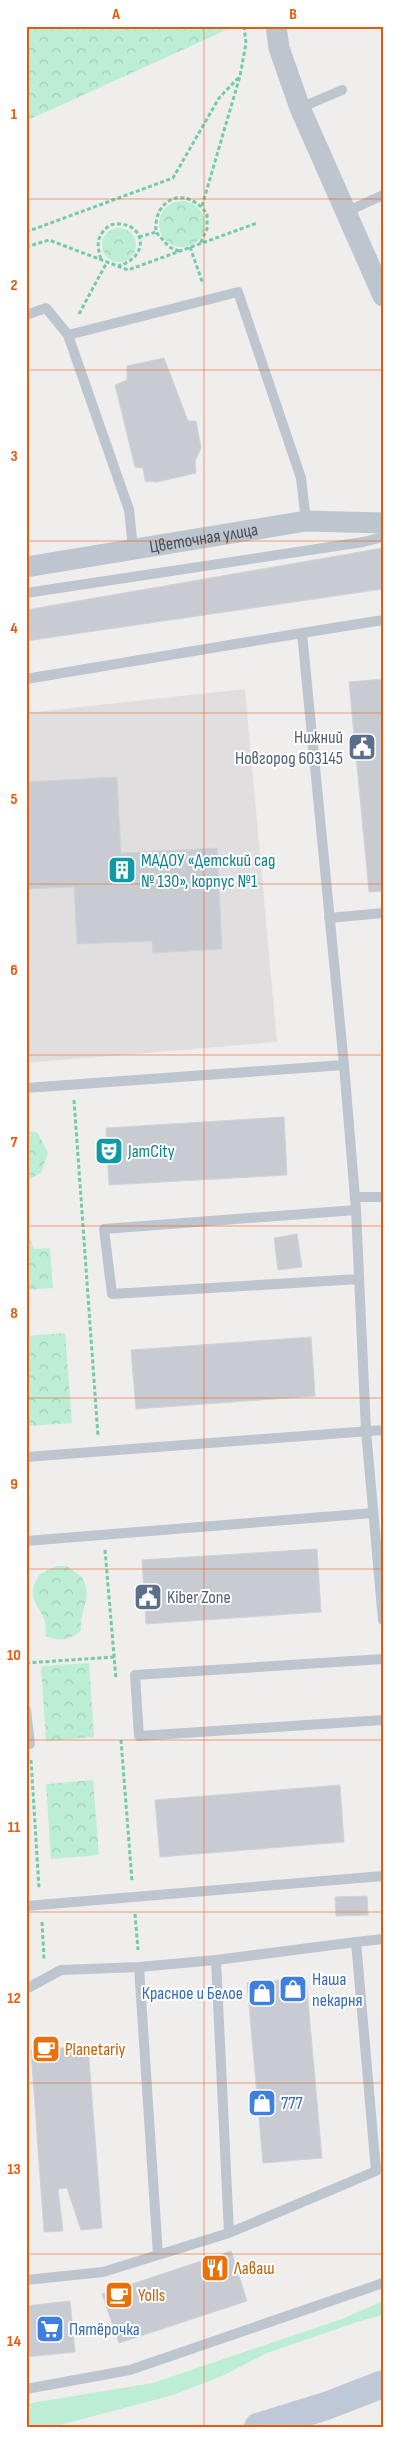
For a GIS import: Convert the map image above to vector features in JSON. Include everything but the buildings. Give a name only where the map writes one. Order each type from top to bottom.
[{"type":"main road","points":[[258,2427],[371,2392]]},
{"type":"street","points":[[276,26],[279,48],[300,108],[383,296]]},
{"type":"street","name":"Цветочная улица","points":[[26,566],[306,521],[383,523]]},
{"type":"lane","points":[[300,108],[342,90]]},
{"type":"lane","points":[[346,212],[383,195]]},
{"type":"lane","points":[[68,335],[238,292],[301,478],[306,521]]},
{"type":"lane","points":[[26,315],[46,308],[68,335],[129,510],[133,548]]},
{"type":"lane","points":[[26,593],[363,542],[383,537]]},
{"type":"lane","points":[[26,679],[383,620]]},
{"type":"lane","points":[[302,633],[355,1197],[366,1431],[383,1620]]},
{"type":"lane","points":[[330,918],[383,914]]},
{"type":"lane","points":[[26,1088],[344,1065]]},
{"type":"lane","points":[[355,1197],[383,1197]]},
{"type":"lane","points":[[356,1210],[104,1229],[112,1294],[359,1279]]},
{"type":"lane","points":[[26,1457],[383,1430]]},
{"type":"lane","points":[[26,1541],[373,1513]]},
{"type":"lane","points":[[383,1659],[135,1675],[139,1736],[383,1720]]},
{"type":"lane","points":[[26,1710],[28,1744]]},
{"type":"lane","points":[[26,1906],[383,1876]]},
{"type":"lane","points":[[26,1988],[61,1970],[139,1967],[216,1960],[383,1939]]},
{"type":"lane","points":[[26,2280],[103,2272],[229,2233],[380,2169],[356,1942]]},
{"type":"lane","points":[[216,1960],[229,2233]]},
{"type":"lane","points":[[139,1967],[158,2255]]},
{"type":"lane","points":[[26,2389],[130,2370],[383,2283]]},
{"type":"path","points":[[202,206],[240,76],[246,43],[244,26]]},
{"type":"path","points":[[26,232],[173,178],[219,98],[240,76]]},
{"type":"path","points":[[180,251],[169,247],[156,232],[157,216],[166,202],[172,199],[187,198],[202,206],[207,214],[207,229],[200,244]]},
{"type":"path","points":[[26,247],[49,240],[128,270],[257,223]]},
{"type":"path","points":[[101,260],[97,241],[104,230],[110,225],[125,225],[140,237],[142,244],[137,256],[132,261],[118,266]]},
{"type":"path","points":[[140,237],[156,232]]},
{"type":"path","points":[[190,247],[201,279]]},
{"type":"path","points":[[82,308],[107,262]]},
{"type":"path","points":[[72,1084],[99,1451]]},
{"type":"path","points":[[104,1535],[116,1686]]},
{"type":"path","points":[[26,1663],[114,1656]]},
{"type":"path","points":[[121,1736],[139,1967]]},
{"type":"path","points":[[28,1744],[45,1978]]},
{"type":"shaded area","points":[[245,689],[277,1042],[26,1063],[26,713]]},
{"type":"green space","points":[[26,26],[235,26],[26,121]]},
{"type":"green space","points":[[182,201],[195,205],[201,211],[205,224],[201,237],[195,243],[182,247],[169,243],[163,237],[159,224],[163,211],[169,205]]},
{"type":"green space","points":[[119,228],[131,233],[136,245],[131,257],[119,262],[107,257],[102,245],[107,233]]},
{"type":"green space","points":[[26,1130],[38,1133],[48,1153],[41,1173],[26,1181]]},
{"type":"green space","points":[[26,1238],[31,1241],[34,1249],[50,1248],[53,1288],[26,1290]]},
{"type":"green space","points":[[65,1333],[72,1423],[26,1426],[26,1336]]},
{"type":"green space","points":[[57,1566],[66,1566],[82,1577],[87,1592],[81,1631],[68,1638],[60,1639],[46,1636],[45,1621],[33,1597],[33,1587],[40,1574]]},
{"type":"green space","points":[[89,1663],[94,1737],[46,1741],[41,1666]]},
{"type":"green space","points":[[93,1780],[99,1855],[51,1859],[46,1784]]},
{"type":"green space","points":[[383,2301],[383,2315],[267,2353],[222,2376],[173,2395],[56,2426],[26,2427],[26,2404],[153,2383],[342,2319]]},
{"type":"place","name":"Нижний Новгород 603145","points":[[362,747]]},
{"type":"place","name":"МАДОУ «Детский сад № 130», корпус №1","points":[[122,870]]},
{"type":"place","name":"JamCity","points":[[109,1151]]},
{"type":"place","name":"Kiber Zone","points":[[148,1597]]},
{"type":"place","name":"Наша пекарня","points":[[293,1989]]},
{"type":"place","name":"Красное и Белое","points":[[262,1993]]},
{"type":"place","name":"Planetariy","points":[[46,2049]]},
{"type":"place","name":"777","points":[[262,2103]]},
{"type":"place","name":"Лаваш","points":[[215,2268]]},
{"type":"place","name":"Yolls","points":[[119,2295]]},
{"type":"place","name":"Пятёрочка","points":[[50,2329]]}]
